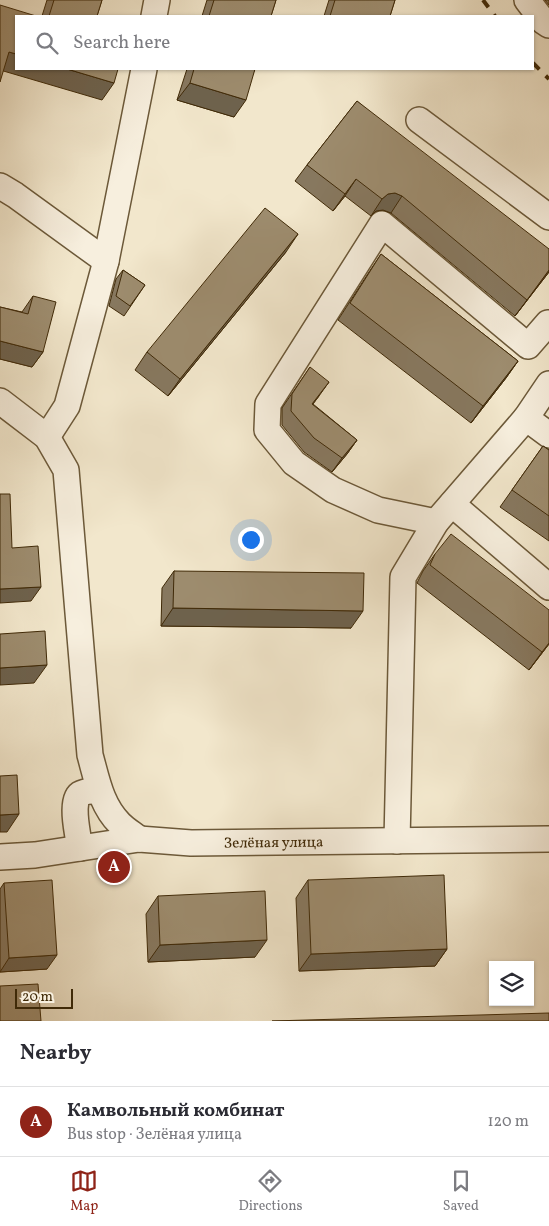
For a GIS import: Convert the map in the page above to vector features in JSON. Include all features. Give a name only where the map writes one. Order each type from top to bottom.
[{"type":"street","points":[[154,15],[157,0]]},
{"type":"street","points":[[526,0],[543,21],[549,25]]},
{"type":"street","points":[[47,437],[67,406],[106,261],[144,70]]},
{"type":"street","points":[[419,120],[549,217]]},
{"type":"street","points":[[0,186],[106,261]]},
{"type":"street","points":[[549,324],[528,346],[382,224],[268,404],[266,430],[294,463],[333,490],[378,510],[444,513],[549,587]]},
{"type":"street","points":[[397,841],[403,577],[444,513],[526,418],[549,384]]},
{"type":"street","points":[[0,401],[47,437],[66,470],[90,755],[99,790],[106,807],[120,825],[140,839]]},
{"type":"street","points":[[526,418],[549,435]]},
{"type":"street","points":[[80,848],[74,802],[78,795],[99,790]]},
{"type":"street","name":"Зелёная улица","points":[[0,857],[140,839],[191,843],[549,839]]},
{"type":"building","points":[[54,0],[102,0],[97,15],[49,15]]},
{"type":"building","points":[[214,0],[276,0],[271,15],[209,15]]},
{"type":"building","points":[[335,0],[395,0],[390,15],[330,15]]},
{"type":"building","points":[[0,5],[33,15],[15,15],[15,54],[9,52],[0,82]]},
{"type":"building","points":[[70,70],[118,70],[114,83]]},
{"type":"building","points":[[194,70],[255,70],[246,100],[190,83]]},
{"type":"building","points":[[357,101],[549,249],[549,270],[527,300],[402,196],[395,193],[388,194],[382,199],[356,179],[345,194],[307,165]]},
{"type":"building","points":[[265,208],[298,234],[180,379],[147,352]]},
{"type":"building","points":[[381,254],[518,361],[483,406],[350,303]]},
{"type":"building","points":[[123,270],[145,285],[130,306],[116,296]]},
{"type":"building","points":[[33,296],[56,302],[43,352],[0,341],[0,307],[28,314]]},
{"type":"building","points":[[310,367],[329,382],[312,404],[357,440],[342,458],[314,438],[291,411],[292,394]]},
{"type":"building","points":[[543,446],[549,450],[549,516],[512,490]]},
{"type":"building","points":[[0,494],[10,494],[12,548],[38,546],[41,587],[0,589]]},
{"type":"building","points":[[451,534],[549,610],[549,643],[542,652],[430,565],[435,554]]},
{"type":"building","points":[[174,571],[364,573],[363,611],[173,608]]},
{"type":"building","points":[[45,631],[47,665],[0,668],[0,634]]},
{"type":"building","points":[[17,775],[19,814],[0,815],[0,776]]},
{"type":"building","points":[[444,875],[447,949],[311,954],[308,880]]},
{"type":"building","points":[[52,880],[57,955],[9,958],[4,883]]},
{"type":"building","points":[[265,891],[267,940],[160,945],[158,896]]},
{"type":"building","points":[[38,984],[41,1021],[0,1021],[0,986]]},
{"type":"building","points":[[549,1013],[549,1021],[272,1021]]},
{"type":"railway","points":[[483,0],[494,15]]},
{"type":"railway","points":[[534,64],[549,79]]},
{"type":"place","name":"Камвольный комбинат","points":[[114,867]]}]
